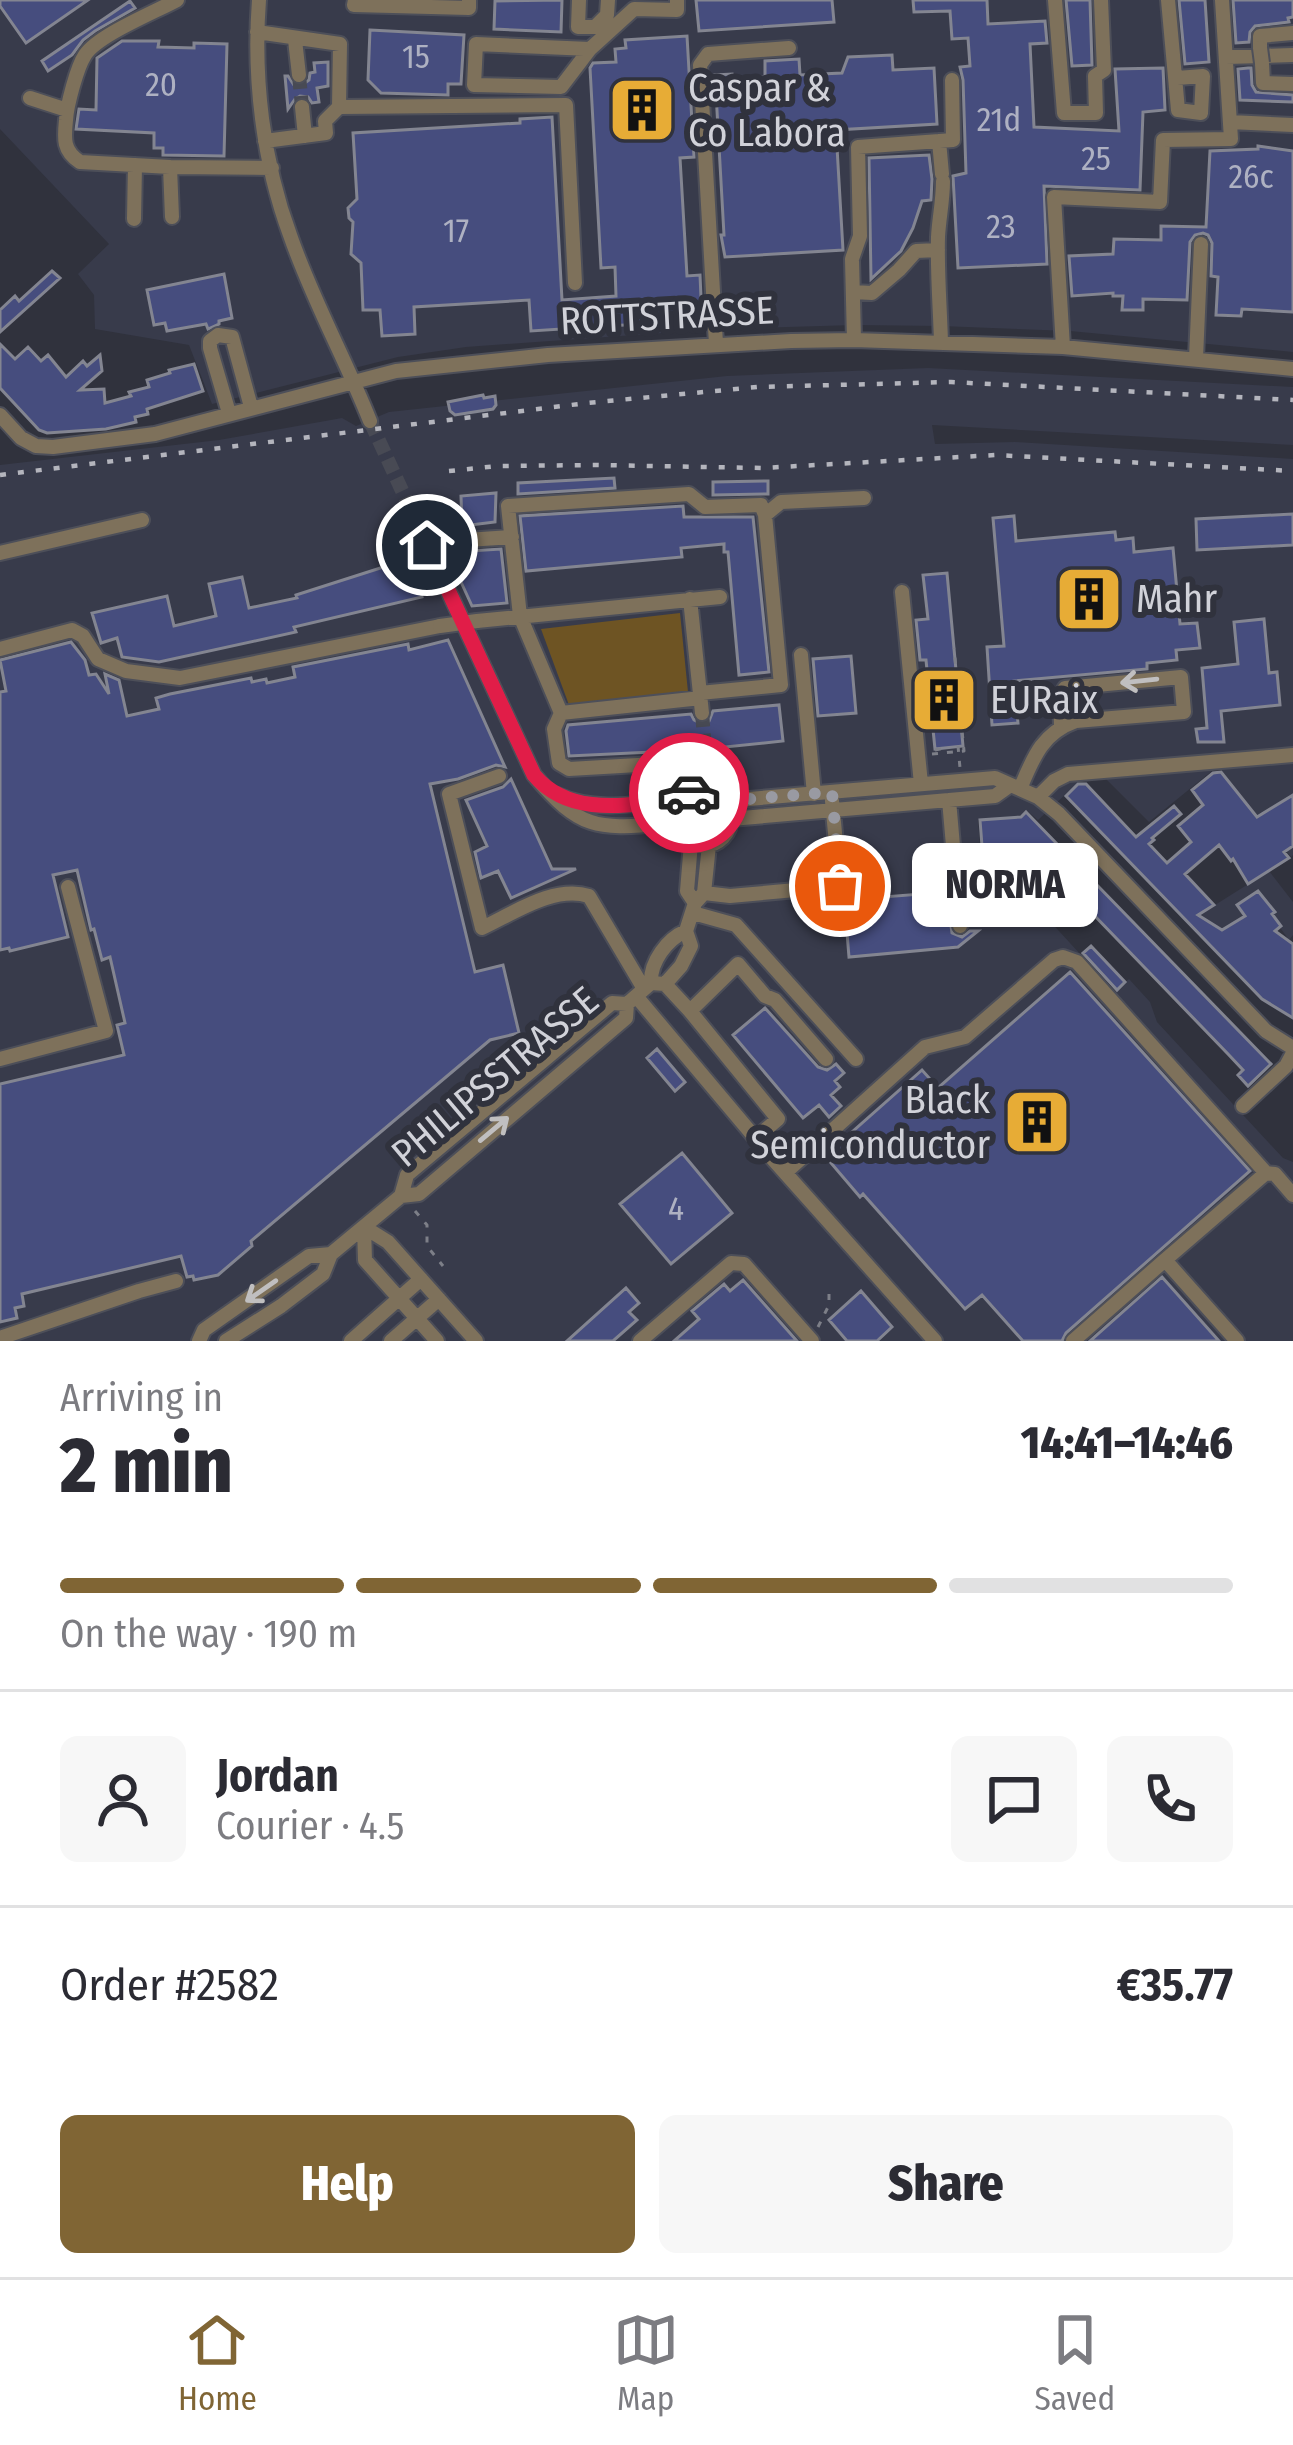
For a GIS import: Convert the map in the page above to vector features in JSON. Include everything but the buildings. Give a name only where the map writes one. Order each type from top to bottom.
[{"type":"street","points":[[177,0],[86,53],[67,110],[64,140],[69,155],[80,162],[272,168]]},
{"type":"street","points":[[259,0],[256,32],[265,141],[272,168],[293,244],[370,421]]},
{"type":"street","points":[[355,0],[354,5],[469,8],[469,0]]},
{"type":"street","points":[[579,0],[578,27],[595,27],[607,16],[608,0]]},
{"type":"street","points":[[590,49],[476,44],[474,85],[560,86],[590,49],[634,10],[677,10],[677,0]]},
{"type":"street","points":[[1055,0],[1064,113],[1096,112],[1095,76],[1103,70],[1101,0]]},
{"type":"street","points":[[1168,0],[1177,78]]},
{"type":"street","points":[[1063,347],[1054,197],[1160,202],[1163,140],[1231,140],[1222,0]]},
{"type":"street","points":[[256,32],[340,44],[339,107],[325,121],[326,133],[265,141]]},
{"type":"street","points":[[1293,34],[1260,36],[1263,83],[1293,84]]},
{"type":"street","points":[[295,40],[299,75]]},
{"type":"street","points":[[716,344],[700,65],[708,54],[789,48]]},
{"type":"street","points":[[1226,57],[1293,55]]},
{"type":"street","points":[[854,340],[852,259],[860,236],[858,147],[953,140],[952,80]]},
{"type":"street","points":[[30,98],[67,110]]},
{"type":"street","points":[[339,107],[566,105],[575,283]]},
{"type":"street","points":[[302,107],[305,136]]},
{"type":"street","points":[[1230,122],[1293,125]]},
{"type":"street","points":[[940,141],[944,203],[938,250],[941,342]]},
{"type":"street","points":[[134,219],[135,165]]},
{"type":"street","points":[[170,167],[172,217]]},
{"type":"street","points":[[1196,358],[1201,244]]},
{"type":"street","points":[[853,292],[872,293],[916,251],[938,250]]},
{"type":"street","points":[[229,413],[210,348],[218,334],[232,337],[250,407]]},
{"type":"street","name":"ROTTSTRASSE","points":[[0,415],[21,438],[36,446],[53,447],[155,434],[396,371],[716,344],[854,340],[1063,347],[1293,369]]},
{"type":"street","points":[[561,713],[701,701],[781,685],[761,505],[705,507],[688,494],[508,506],[520,616],[561,713],[554,730],[559,763],[569,769],[706,755],[708,790]]},
{"type":"street","points":[[765,514],[781,502],[864,498]]},
{"type":"street","points":[[0,553],[142,520]]},
{"type":"street","points":[[452,541],[512,537]]},
{"type":"street","points":[[427,545],[534,775],[546,790],[577,817],[594,824],[675,823]]},
{"type":"street","points":[[902,592],[921,784]]},
{"type":"street","points":[[0,649],[72,630],[83,636],[98,658],[125,671],[180,678],[440,626],[720,597]]},
{"type":"street","points":[[690,599],[701,701]]},
{"type":"street","points":[[801,656],[814,794]]},
{"type":"street","points":[[731,819],[995,796],[1015,788],[1035,752],[1061,726],[1184,712],[1181,677],[1065,688],[1060,696],[1061,726]]},
{"type":"street","points":[[1038,797],[1068,774],[1293,754]]},
{"type":"street","points":[[499,776],[449,794],[482,928],[572,890],[589,896],[645,991],[756,1138],[935,1341]]},
{"type":"street","points":[[546,790],[586,805],[606,806],[682,799],[698,790],[708,790],[725,801],[995,778],[1038,797],[1266,1030],[1293,1051],[1286,1066],[1243,1106]]},
{"type":"street","points":[[697,903],[840,886],[832,792]]},
{"type":"street","points":[[682,799],[674,814],[678,831],[691,843],[709,845],[724,836],[731,819],[725,801]]},
{"type":"street","points":[[949,800],[960,926]]},
{"type":"street","name":"PHILIPSSTRASSE","points":[[691,843],[687,891],[697,903]]},
{"type":"street","name":"PHILIPSSTRASSE","points":[[226,1341],[323,1274],[331,1254],[401,1196],[407,1175],[612,1003],[645,991],[681,966],[691,946],[686,932],[709,845]]},
{"type":"street","points":[[0,1059],[106,1031],[68,887]]},
{"type":"street","points":[[697,903],[736,925],[856,1059]]},
{"type":"street","name":"PHILIPSSTRASSE","points":[[645,991],[650,968],[672,937],[686,932]]},
{"type":"street","points":[[786,1172],[925,1048],[965,1037],[1063,957],[1077,962],[1266,1174]]},
{"type":"street","points":[[690,1011],[737,964],[826,1059]]},
{"type":"street","points":[[645,991],[690,1011],[778,1120],[756,1138]]},
{"type":"street","points":[[1073,1341],[1266,1174],[1274,1174],[1293,1195]]},
{"type":"street","points":[[364,1227],[388,1242],[476,1341]]},
{"type":"street","points":[[364,1227],[365,1260],[436,1341]]},
{"type":"street","name":"PHILIPSSTRASSE","points":[[199,1341],[204,1330],[309,1256],[331,1254]]},
{"type":"street","points":[[1165,1260],[1237,1341]]},
{"type":"street","points":[[640,1341],[731,1262],[744,1264],[815,1334]]},
{"type":"street","points":[[351,1341],[421,1279]]},
{"type":"street","points":[[0,1338],[176,1281]]},
{"type":"street","points":[[391,1341],[439,1299]]},
{"type":"path","points":[[949,747],[929,750],[929,754],[964,751],[953,648]]},
{"type":"path","points":[[958,749],[961,780]]},
{"type":"path","points":[[401,1196],[428,1226],[427,1246],[443,1266]]},
{"type":"path","points":[[815,1334],[829,1291]]},
{"type":"shaded area","points":[[0,0],[1293,0],[1293,352],[1070,331],[855,325],[718,329],[466,347],[398,357],[212,404],[189,345],[95,329],[94,295],[78,274],[109,244],[0,129]]},
{"type":"shaded area","points":[[928,368],[1293,387],[1293,445],[932,425],[935,444],[1015,442],[1293,459],[1293,855],[1218,766],[1149,822],[1104,777],[1082,779],[1038,820],[1026,810],[1020,816],[978,820],[980,845],[1115,992],[1129,979],[1150,1002],[1157,1022],[1283,1158],[1293,1162],[1293,1341],[0,1341],[0,465],[219,440],[342,418],[356,426],[389,412],[727,376]]},
{"type":"shaded area","points":[[680,613],[688,692],[569,705],[541,629]]},
{"type":"shaded area","points":[[1269,871],[1293,902],[1293,935],[1289,940],[1271,915],[1221,957],[1188,922]]},
{"type":"tunnel","points":[[299,75],[302,107]]},
{"type":"tunnel","points":[[370,421],[427,545]]},
{"type":"tunnel","points":[[702,713],[705,749]]},
{"type":"railway","points":[[0,475],[587,403],[757,387],[951,382],[1293,400]]},
{"type":"railway","points":[[449,471],[598,465],[762,468],[996,455],[1293,471]]},
{"type":"way so far","points":[[689,793],[708,790],[725,801],[832,792],[840,886]]},
{"type":"place","name":"Caspar & Co Labora","points":[[642,110]]},
{"type":"place","name":"Mahr","points":[[1089,599]]},
{"type":"place","name":"EURaix","points":[[944,700]]},
{"type":"place","name":"NORMA","points":[[840,886]]},
{"type":"place","name":"Black Semiconductor","points":[[1037,1122]]},
{"type":"route","points":[[427,545],[534,775],[546,790],[586,805],[606,806],[682,799],[689,793]]}]
